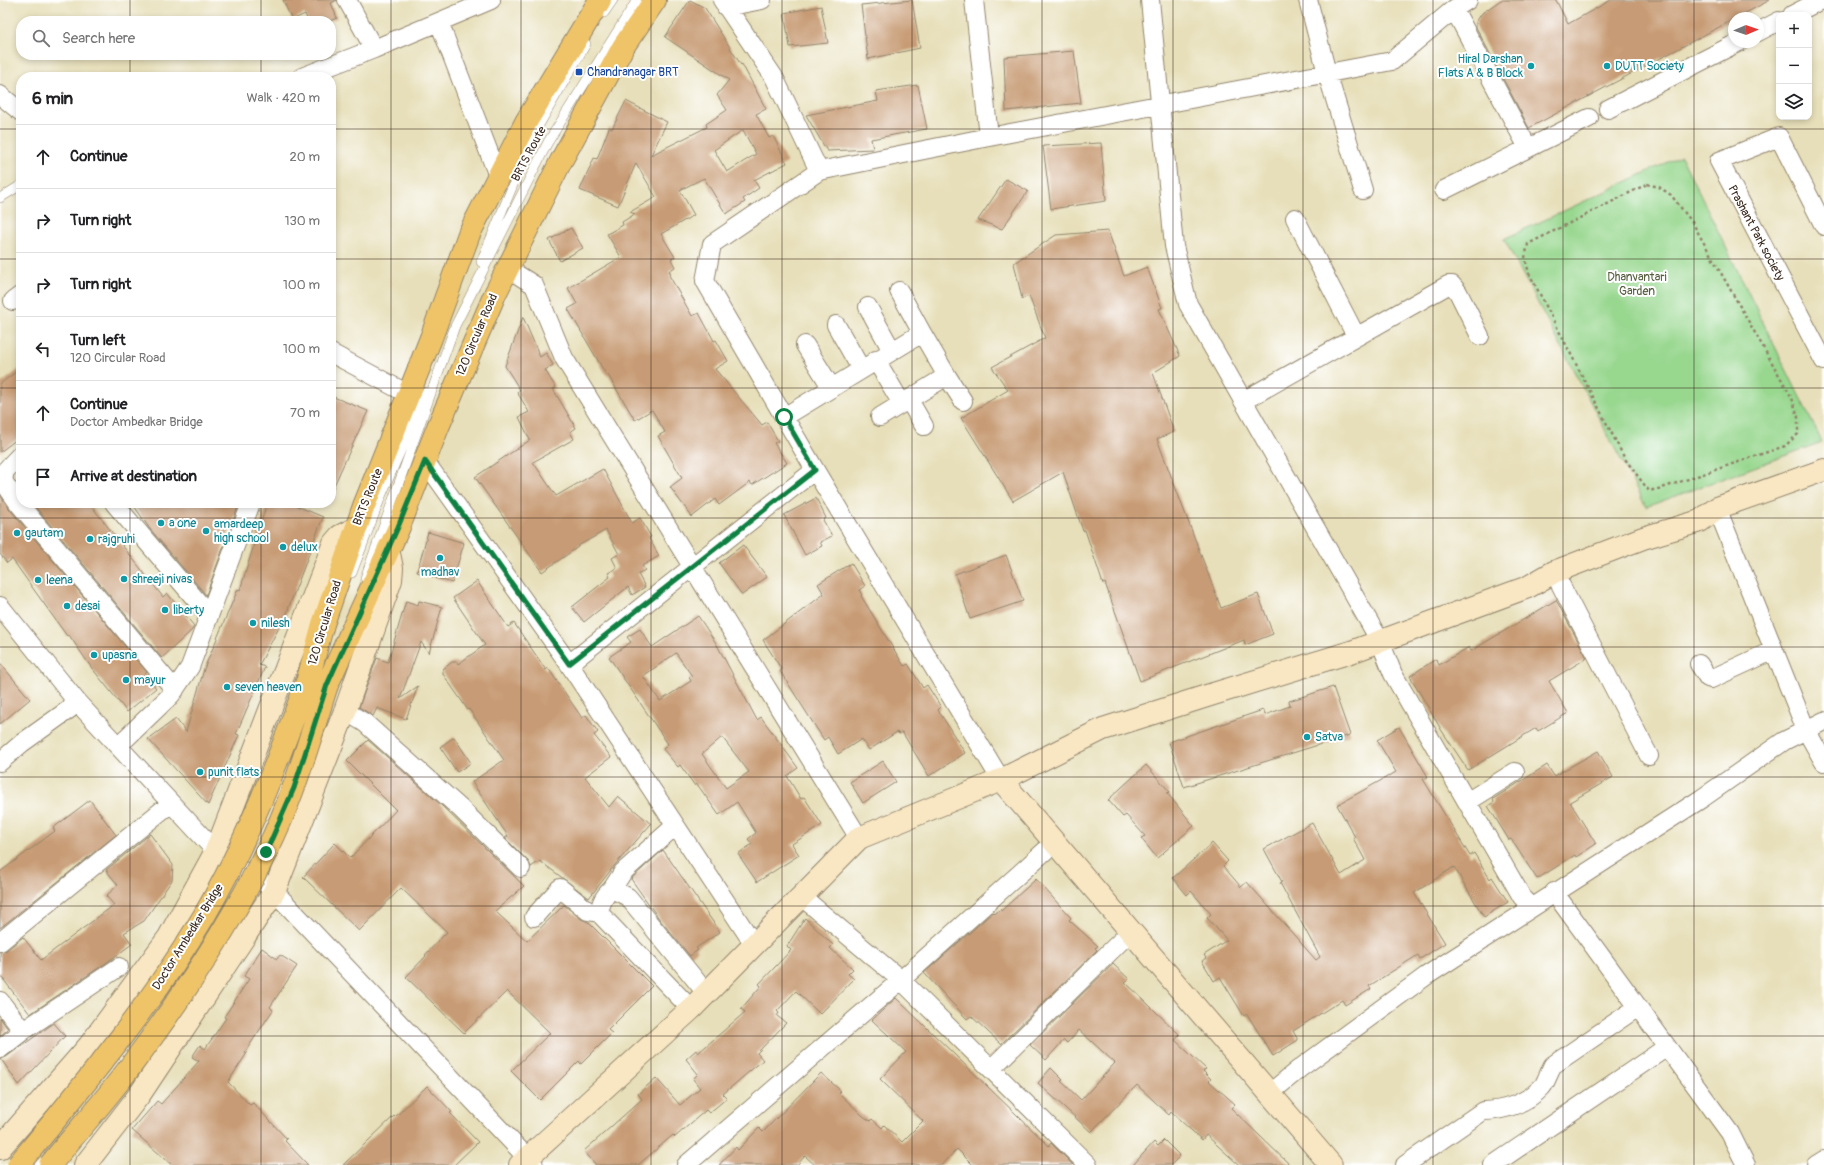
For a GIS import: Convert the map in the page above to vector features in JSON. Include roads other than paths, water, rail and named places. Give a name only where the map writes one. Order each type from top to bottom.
[{"type":"main road","name":"120 Circular Road","points":[[318,682],[323,624],[356,528],[469,234],[526,122],[600,0]]},
{"type":"main road","name":"120 Circular Road","points":[[318,682],[388,549],[507,268],[561,161],[623,46],[655,0]]},
{"type":"main road","name":"Doctor Ambedkar Bridge","points":[[18,1165],[107,1057],[148,1001],[204,916],[244,841],[271,779],[318,682]]},
{"type":"main road","name":"Doctor Ambedkar Bridge","points":[[50,1165],[126,1072],[168,1015],[225,929],[266,852],[294,788],[318,682]]},
{"type":"street","points":[[346,0],[374,49]]},
{"type":"street","points":[[315,72],[374,49],[490,0]]},
{"type":"street","points":[[762,0],[724,3],[774,77],[819,171]]},
{"type":"street","points":[[974,0],[989,137]]},
{"type":"street","points":[[1150,0],[1174,246],[1188,304],[1380,641],[1393,674],[1466,802],[1522,897],[1532,907]]},
{"type":"street","points":[[1308,0],[1363,190]]},
{"type":"street","points":[[1798,12],[1821,0]]},
{"type":"street","points":[[1331,1165],[1001,780],[815,470],[705,281],[712,244],[819,171],[989,137],[1392,61],[1461,5],[1528,148]]},
{"type":"street","points":[[439,22],[498,176]]},
{"type":"street","points":[[1764,29],[1776,23]]},
{"type":"street","points":[[1608,109],[1728,48]]},
{"type":"street","points":[[0,95],[16,108]]},
{"type":"street","points":[[1444,190],[1589,118]]},
{"type":"street","name":"Prashant Park society","points":[[1824,226],[1779,137],[1719,161],[1824,361]]},
{"type":"street","points":[[1295,218],[1356,336]]},
{"type":"street","points":[[507,268],[534,285],[564,358],[859,838]]},
{"type":"street","points":[[1243,401],[1448,285],[1452,285],[1458,292],[1480,336]]},
{"type":"street","points":[[899,292],[963,401]]},
{"type":"street","points":[[868,307],[892,351]]},
{"type":"street","points":[[836,325],[869,365],[905,402],[924,426]]},
{"type":"street","points":[[784,417],[922,333]]},
{"type":"street","points":[[805,345],[831,388]]},
{"type":"street","points":[[336,356],[408,394]]},
{"type":"street","points":[[880,417],[947,376]]},
{"type":"street","points":[[16,458],[5,471],[3,481],[16,501]]},
{"type":"street","points":[[425,461],[569,664],[755,946]]},
{"type":"street","points":[[569,664],[815,470]]},
{"type":"street","points":[[0,606],[78,702],[224,860],[269,886],[527,1163],[692,1009],[859,838],[1001,780],[1103,729],[1351,652],[1528,587],[1554,572],[1643,538],[1700,521],[1717,508],[1824,470]]},
{"type":"street","points":[[21,508],[174,690]]},
{"type":"street","points":[[118,508],[209,615]]},
{"type":"street","points":[[118,746],[174,690],[190,667],[249,508]]},
{"type":"street","points":[[1717,508],[1806,730],[1824,762]]},
{"type":"street","points":[[0,1148],[89,1046],[169,937],[216,851],[334,543],[340,536],[356,528]]},
{"type":"street","points":[[85,1165],[140,1094],[274,892],[345,711],[392,580],[392,568],[388,549]]},
{"type":"street","points":[[1554,572],[1649,756]]},
{"type":"street","points":[[1699,664],[1708,678],[1711,679],[1774,650]]},
{"type":"street","points":[[0,762],[22,743],[78,702]]},
{"type":"street","points":[[345,711],[365,723],[461,808],[521,868]]},
{"type":"street","points":[[1270,1093],[1426,976],[1554,892],[1701,799],[1784,741],[1824,722]]},
{"type":"street","points":[[1466,802],[1515,772]]},
{"type":"street","points":[[0,942],[171,803]]},
{"type":"street","points":[[599,913],[600,903],[606,894],[612,889],[623,872],[675,826]]},
{"type":"street","points":[[686,1165],[901,980],[1055,842]]},
{"type":"street","points":[[534,917],[560,888],[588,911],[599,913],[692,1009]]},
{"type":"street","points":[[612,889],[620,891],[628,897],[707,994]]},
{"type":"street","points":[[1554,892],[1730,1134],[1746,1165]]},
{"type":"street","points":[[802,897],[901,980],[1088,1165]]},
{"type":"street","points":[[991,1069],[1131,931]]},
{"type":"street","points":[[655,971],[675,955]]},
{"type":"street","points":[[0,1049],[23,1031],[119,967]]},
{"type":"street","points":[[0,1001],[23,1031]]},
{"type":"street","points":[[1405,1165],[1483,1111],[1494,1111],[1510,1107],[1527,1099],[1544,1086],[1547,1075],[1553,1065],[1638,1007]]},
{"type":"street","points":[[1493,1165],[1667,1048]]},
{"type":"street","points":[[1816,1165],[1824,1160]]},
{"type":"lane","points":[[597,24],[613,0]]},
{"type":"lane","name":"BRTS Route","points":[[318,682],[455,326],[548,142],[637,0]]},
{"type":"lane","name":"BRTS Route","points":[[349,582],[382,494],[455,326],[535,132],[590,38]]},
{"type":"lane","points":[[0,198],[16,188]]},
{"type":"lane","points":[[318,682],[343,596]]},
{"type":"place","name":"Hiral Darshan Flats A & B Block","points":[[1531,66]]},
{"type":"place","name":"DUTT Society","points":[[1607,66]]},
{"type":"place","name":"Chandranagar BRT","points":[[579,72]]},
{"type":"place","name":"a one","points":[[161,523]]},
{"type":"place","name":"amardeep high school","points":[[206,531]]},
{"type":"place","name":"gautam","points":[[17,533]]},
{"type":"place","name":"rajgruhi","points":[[90,539]]},
{"type":"place","name":"delux","points":[[283,547]]},
{"type":"place","name":"madhav","points":[[440,558]]},
{"type":"place","name":"shreeji nivas","points":[[124,579]]},
{"type":"place","name":"leena","points":[[38,580]]},
{"type":"place","name":"desai","points":[[67,606]]},
{"type":"place","name":"liberty","points":[[165,610]]},
{"type":"place","name":"nilesh","points":[[253,623]]},
{"type":"place","name":"upasna","points":[[94,655]]},
{"type":"place","name":"mayur","points":[[126,680]]},
{"type":"place","name":"seven heaven","points":[[227,687]]},
{"type":"place","name":"Satva","points":[[1307,737]]},
{"type":"place","name":"punit flats","points":[[200,772]]},
{"type":"park label","name":"Dhanvantari Garden","points":[[1637,284]]}]
